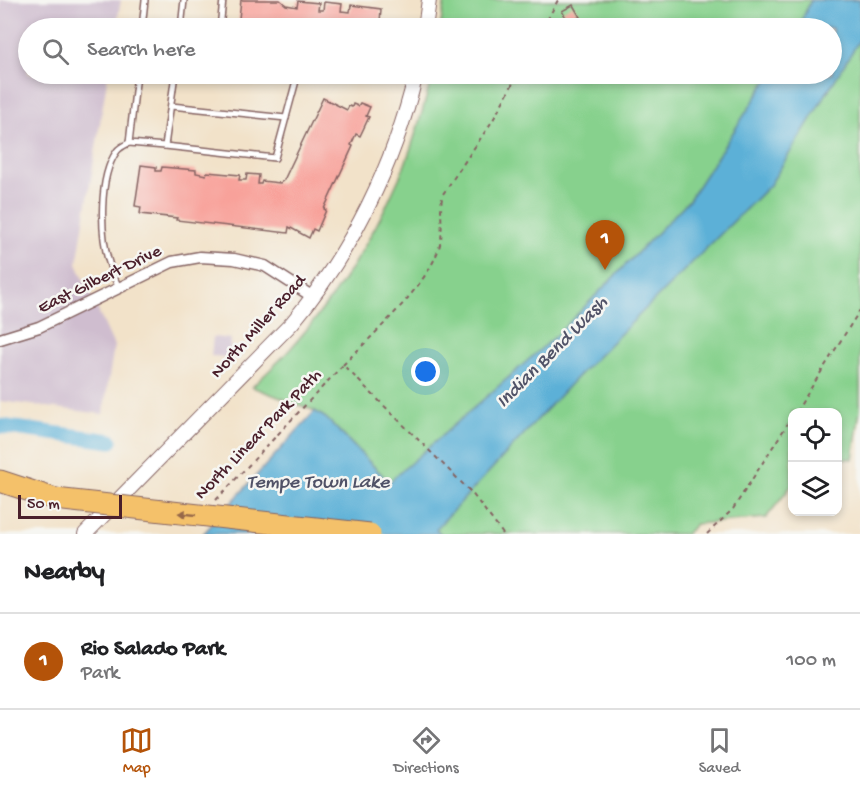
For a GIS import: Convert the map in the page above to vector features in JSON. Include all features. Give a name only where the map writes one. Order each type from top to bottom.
[{"type":"highway","points":[[0,481],[55,499]]},
{"type":"highway","points":[[0,494],[370,534]]},
{"type":"street","points":[[426,18],[429,0]]},
{"type":"street","name":"North Miller Road","points":[[85,534],[292,323],[313,297],[343,252],[374,195],[396,141],[413,84]]},
{"type":"street","name":"East Gilbert Drive","points":[[0,339],[39,327],[172,262],[200,257],[234,259],[265,266],[313,297]]},
{"type":"lane","points":[[143,18],[145,0]]},
{"type":"lane","points":[[182,18],[184,0]]},
{"type":"lane","points":[[221,18],[223,0]]},
{"type":"lane","points":[[129,143],[136,84]]},
{"type":"lane","points":[[165,146],[174,84]]},
{"type":"lane","points":[[119,288],[105,248],[102,214],[110,165],[118,150],[129,143],[275,158],[296,84]]},
{"type":"lane","points":[[171,106],[286,118]]},
{"type":"path","points":[[548,18],[558,0]]},
{"type":"path","points":[[344,365],[427,273],[442,236],[441,201],[443,194],[493,120],[513,84]]},
{"type":"path","points":[[798,408],[860,310]]},
{"type":"path","name":"North Linear Park Path","points":[[214,501],[344,365],[465,486],[503,534]]},
{"type":"path","points":[[707,534],[733,509],[788,423]]},
{"type":"shaded area","points":[[0,0],[121,0],[118,18],[18,18],[18,84],[106,84],[77,264],[114,346],[103,414],[0,401]]},
{"type":"shaded area","points":[[213,337],[231,339],[229,357],[211,356]]},
{"type":"green space","points":[[445,0],[860,0],[860,409],[853,459],[842,458],[842,408],[788,408],[788,490],[766,518],[696,524],[686,534],[441,534],[326,418],[315,411],[252,387],[308,328],[366,243],[406,162],[430,84],[842,84],[842,18],[442,18]]},
{"type":"water","points":[[811,0],[860,0],[860,39],[842,68],[842,18],[803,18]]},
{"type":"water","points":[[764,84],[832,84],[770,185],[575,379],[436,529],[441,534],[203,534],[315,411],[326,418],[389,482],[558,334],[689,200]]},
{"type":"building","points":[[241,0],[280,0],[286,5],[297,7],[298,1],[319,3],[318,10],[323,10],[324,2],[342,4],[341,11],[350,12],[351,5],[381,9],[380,18],[239,18]]},
{"type":"building","points":[[573,5],[580,17],[566,18],[562,11]]},
{"type":"building","points":[[323,98],[347,110],[349,106],[352,107],[353,104],[358,106],[360,103],[370,107],[366,116],[369,117],[360,136],[356,134],[317,231],[313,229],[309,238],[289,227],[288,233],[176,220],[177,218],[140,214],[141,207],[135,206],[141,165],[156,167],[156,171],[161,171],[162,167],[196,170],[196,173],[206,175],[207,172],[240,175],[239,180],[246,180],[247,174],[259,175],[258,184],[262,181],[280,183],[284,180]]},
{"type":"waterway","points":[[0,426],[111,441]]},
{"type":"place","name":"Rio Salado Park","points":[[605,270]]},
{"type":"water label","name":"Indian Bend Wash","points":[[553,353]]},
{"type":"water label","name":"Tempe Town Lake","points":[[318,483]]}]
